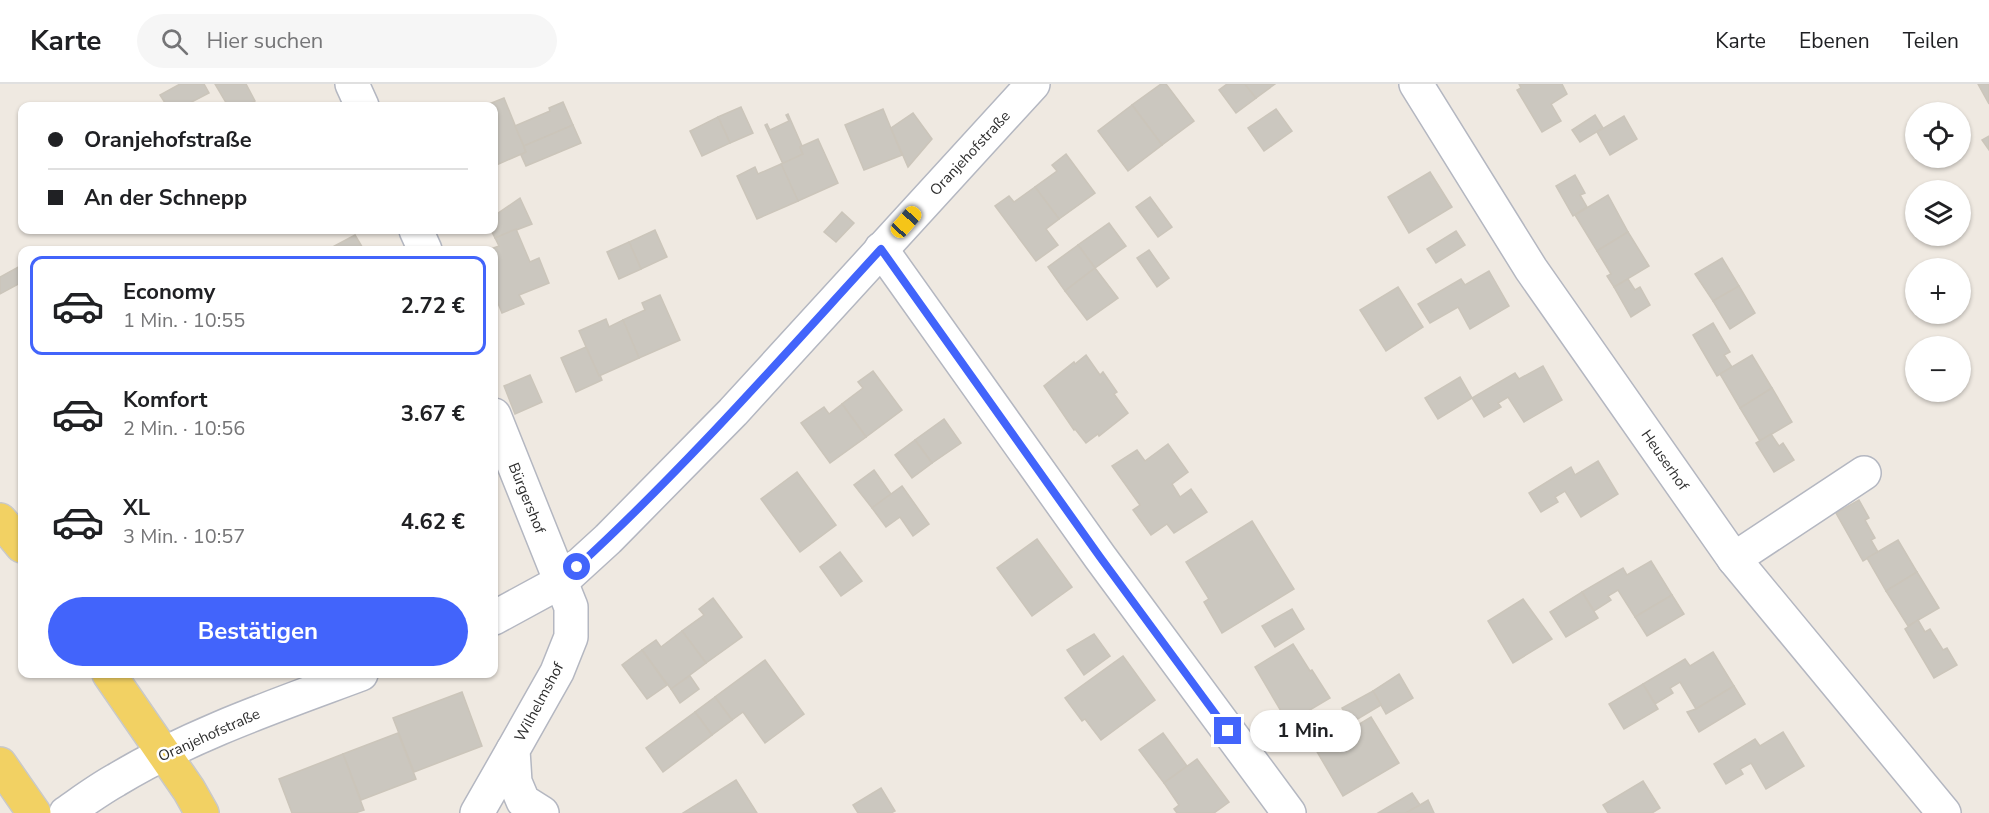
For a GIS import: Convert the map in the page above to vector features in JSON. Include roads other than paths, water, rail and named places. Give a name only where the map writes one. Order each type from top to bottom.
[{"type":"main road","points":[[0,520],[18,541]]},
{"type":"main road","points":[[112,678],[189,790],[202,813]]},
{"type":"main road","points":[[0,764],[34,813]]},
{"type":"street","points":[[352,84],[360,102]]},
{"type":"street","name":"Oranjehofstraße","points":[[498,616],[562,581],[608,539],[718,427],[1033,84]]},
{"type":"street","name":"Heuserhof","points":[[1416,84],[1531,269],[1734,560],[1944,813]]},
{"type":"street","points":[[881,249],[1100,557],[1289,813]]},
{"type":"street","name":"Bürgershof","points":[[498,425],[562,581]]},
{"type":"street","points":[[1734,560],[1864,473]]},
{"type":"street","name":"Wilhelmshof","points":[[542,813],[523,801],[515,782],[513,750],[557,672],[571,637],[571,607],[562,581]]},
{"type":"street","name":"Oranjehofstraße","points":[[66,813],[116,779],[225,726],[351,678]]},
{"type":"street","points":[[477,813],[513,750]]}]
